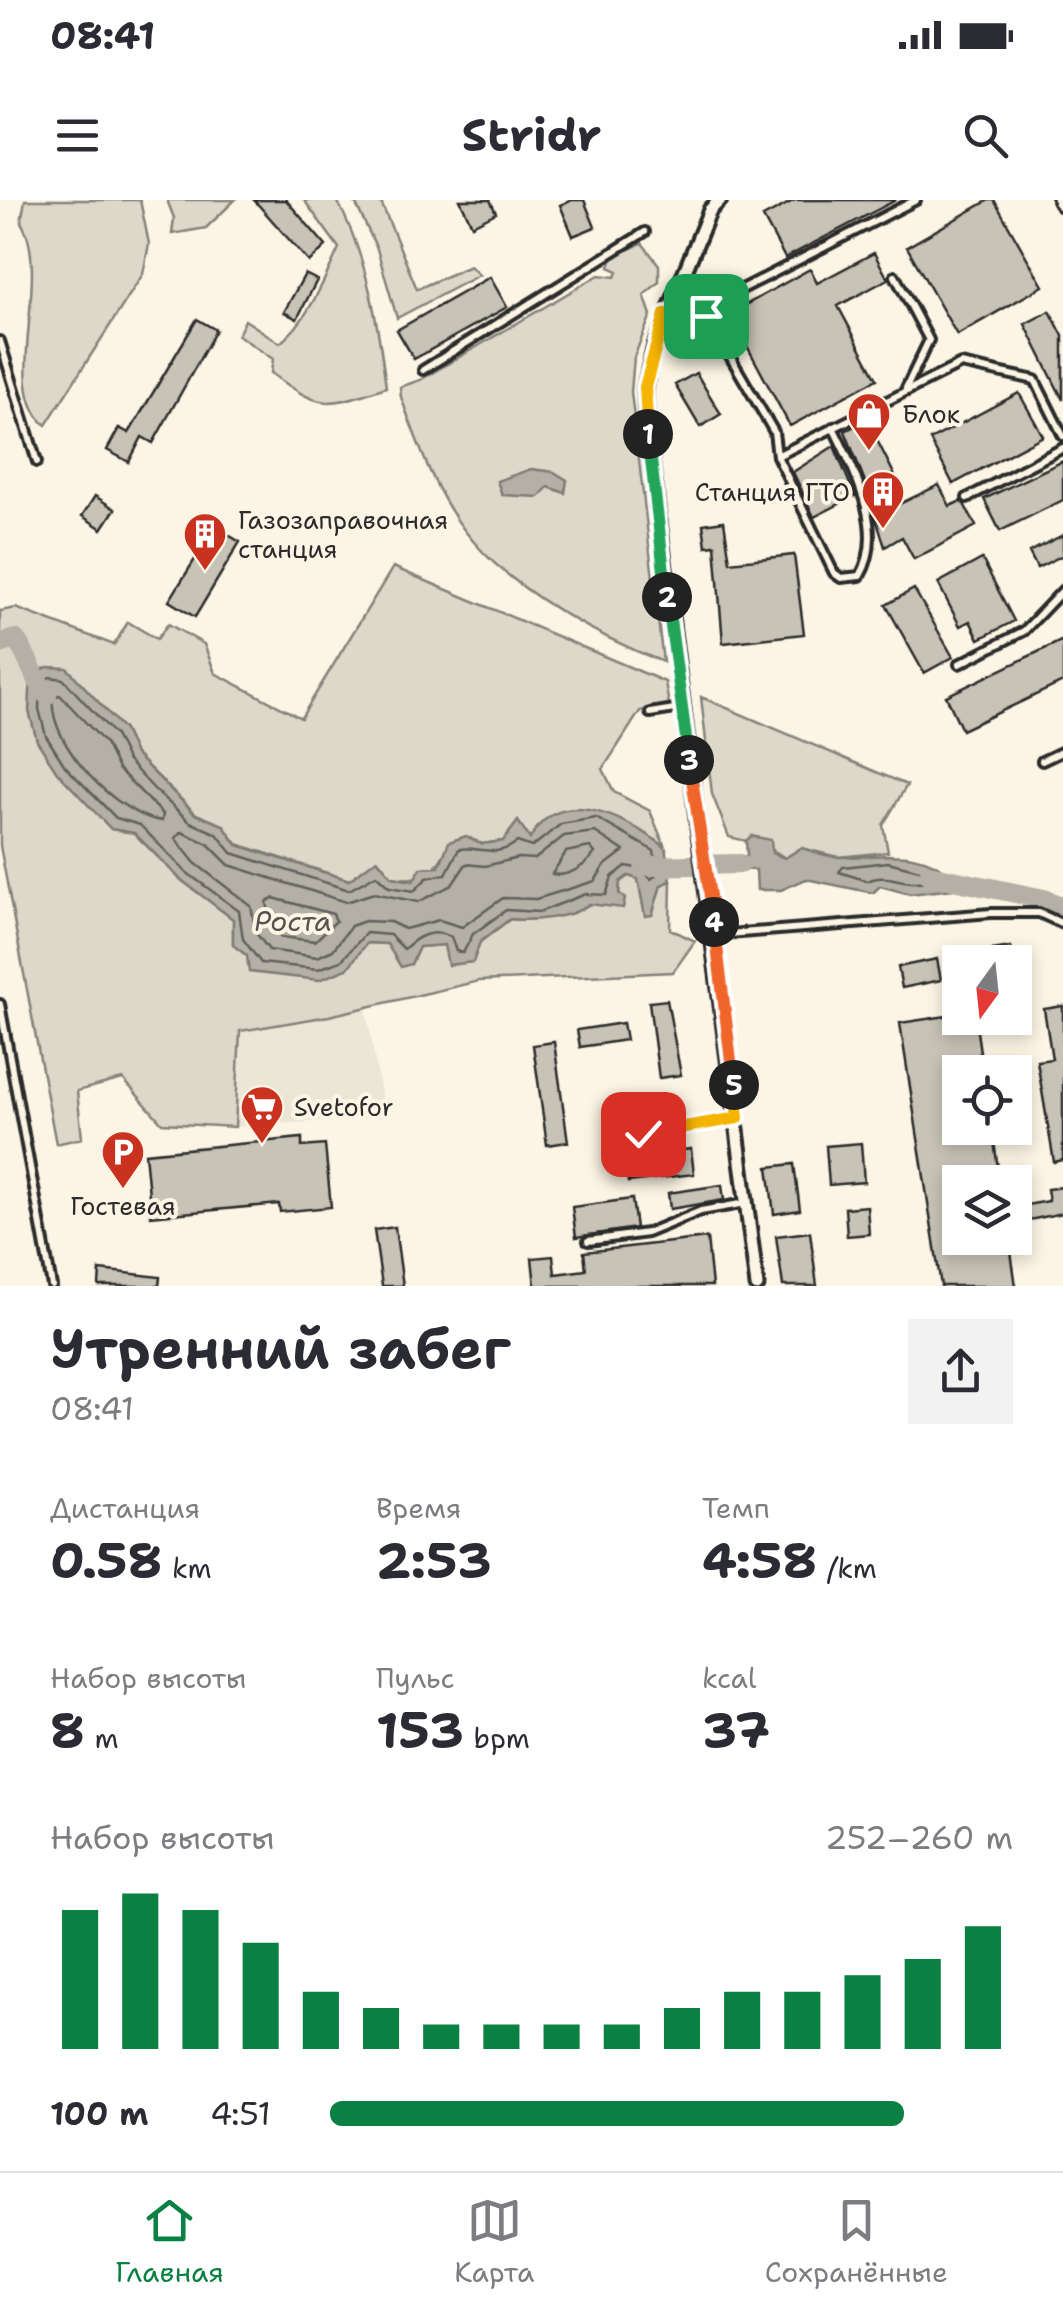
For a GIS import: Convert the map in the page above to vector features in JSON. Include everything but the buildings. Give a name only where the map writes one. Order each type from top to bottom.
[{"type":"street","points":[[720,200],[710,210],[665,314],[645,387],[681,708],[716,935],[757,1286]]},
{"type":"lane","points":[[706,316],[713,304],[916,200]]},
{"type":"lane","points":[[423,370],[646,232]]},
{"type":"lane","points":[[895,276],[930,340],[906,388]]},
{"type":"lane","points":[[665,314],[706,316]]},
{"type":"lane","points":[[706,316],[774,432],[777,456],[834,573],[841,578],[860,576],[867,564],[864,492],[833,427]]},
{"type":"lane","points":[[0,342],[37,462]]},
{"type":"lane","points":[[777,456],[906,388],[961,364],[1035,380],[1063,436]]},
{"type":"lane","points":[[968,498],[1063,448]]},
{"type":"lane","points":[[960,664],[1024,631],[1063,590]]},
{"type":"lane","points":[[650,713],[681,708]]},
{"type":"lane","points":[[1042,761],[1063,751]]},
{"type":"lane","points":[[716,935],[991,914],[1039,913],[1063,924]]},
{"type":"lane","points":[[0,1004],[52,1286]]},
{"type":"lane","points":[[643,1134],[738,1118]]},
{"type":"lane","points":[[588,1241],[646,1232],[701,1211],[747,1203]]},
{"type":"shaded area","points":[[25,200],[140,200],[149,244],[143,274],[46,425],[33,408],[27,386],[32,271],[21,222]]},
{"type":"shaded area","points":[[167,200],[235,200],[206,228],[172,234],[174,218]]},
{"type":"shaded area","points":[[304,200],[337,200],[370,291],[386,387],[350,399],[326,402],[302,394],[271,373],[273,359],[238,335],[245,320],[280,343],[307,312],[321,286],[339,248]]},
{"type":"shaded area","points":[[354,200],[380,200],[417,289],[470,266],[479,275],[397,318],[377,249]]},
{"type":"shaded area","points":[[642,243],[659,265],[659,282],[644,295],[651,315],[634,357],[631,392],[663,662],[561,612],[492,561],[461,526],[440,491],[415,435],[400,387],[420,380],[599,275],[615,277],[618,271],[609,267],[612,258]]},
{"type":"shaded area","points":[[393,567],[665,682],[669,705],[640,711],[603,769],[614,792],[650,811],[665,847],[656,840],[530,839],[518,822],[503,841],[482,844],[466,836],[450,842],[435,867],[421,876],[392,877],[378,860],[349,880],[237,844],[223,825],[196,814],[135,754],[124,730],[67,668],[111,829],[134,833],[180,879],[233,919],[233,945],[347,969],[366,943],[387,944],[411,964],[419,947],[480,942],[510,919],[539,919],[566,913],[619,893],[620,882],[628,876],[638,878],[645,915],[652,915],[661,885],[671,881],[670,929],[695,941],[673,972],[479,981],[329,1016],[240,1031],[235,1127],[162,1123],[123,1079],[77,1091],[82,1138],[56,1144],[0,846],[0,611],[16,608],[114,645],[128,622],[157,639],[168,624],[204,644],[215,673],[301,718]]},
{"type":"shaded area","points":[[701,697],[907,785],[883,825],[888,852],[838,857],[801,848],[785,858],[752,836],[746,841],[729,837],[712,794]]},
{"type":"shaded area","points":[[366,1008],[385,1117],[235,1127],[239,1031]]},
{"type":"water","points":[[531,469],[554,472],[567,480],[565,493],[548,487],[539,497],[502,495],[497,481]]},
{"type":"water","name":"Роста","points":[[48,667],[67,668],[124,730],[135,754],[195,814],[223,825],[237,845],[349,880],[377,859],[392,877],[413,881],[421,868],[439,867],[449,842],[466,836],[482,844],[503,841],[518,821],[530,839],[543,822],[558,812],[576,809],[614,817],[665,847],[671,881],[661,885],[652,915],[645,916],[638,879],[628,876],[620,882],[619,893],[625,899],[623,908],[589,904],[562,916],[510,919],[480,942],[473,962],[448,965],[444,945],[419,947],[411,964],[401,967],[387,944],[367,943],[347,969],[319,980],[249,972],[247,956],[233,945],[233,919],[180,879],[134,833],[111,829],[57,772],[37,741],[29,711],[31,674]]},
{"type":"water","points":[[751,836],[771,840],[772,853],[785,858],[801,848],[835,857],[914,857],[955,878],[953,889],[910,894],[880,886],[873,893],[806,879],[781,890],[757,890],[756,870],[716,868],[717,862],[747,856],[746,841]]},
{"type":"waterway","name":"Роста","points":[[0,644],[15,639],[47,695]]},
{"type":"waterway","name":"Роста","points":[[644,866],[740,864]]},
{"type":"waterway","name":"Роста","points":[[929,875],[1044,899],[1063,907]]},
{"type":"place","name":"Блок","points":[[869,452]]},
{"type":"place","name":"Станция ГТО","points":[[883,530]]},
{"type":"place","name":"Газозаправочная станция","points":[[205,572]]},
{"type":"place","name":"Svetofor","points":[[262,1145]]},
{"type":"place","name":"Гостевая","points":[[123,1190]]},
{"type":"route","points":[[643,1134],[738,1118],[716,935],[676,673],[645,387],[665,314],[706,316]]}]
